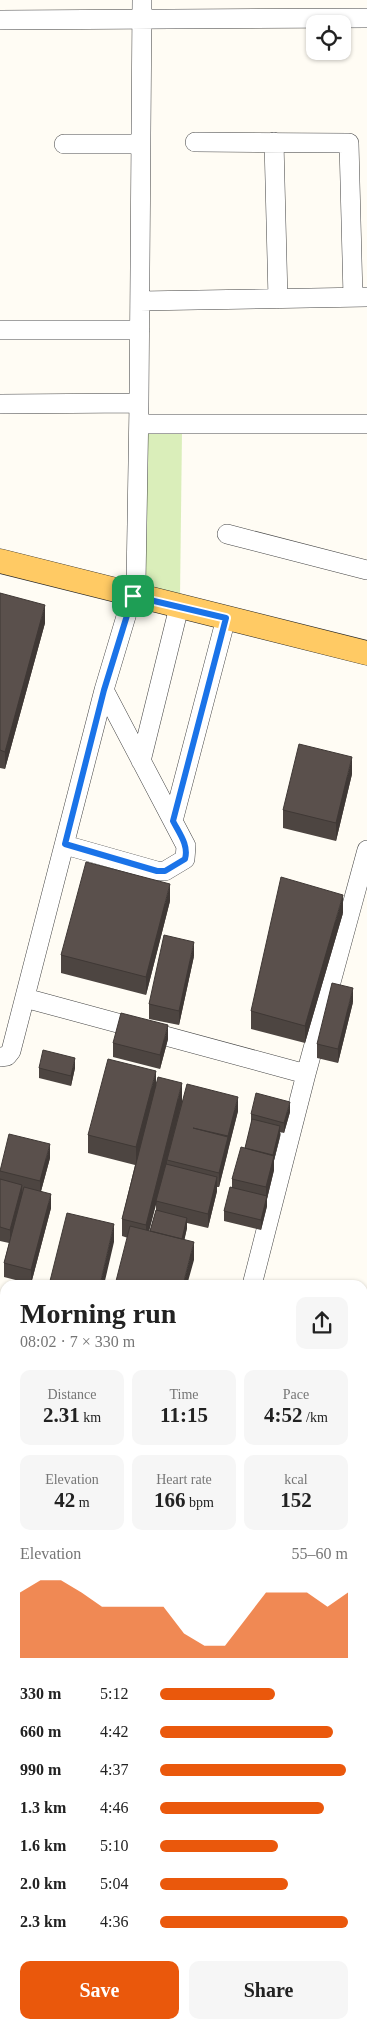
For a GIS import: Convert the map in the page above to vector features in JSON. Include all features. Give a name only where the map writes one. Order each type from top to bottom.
[{"type":"main road","points":[[0,561],[133,596],[367,653]]},
{"type":"street","points":[[0,1057],[7,1056],[12,1051],[104,690],[136,583],[142,9]]},
{"type":"street","points":[[0,20],[142,9],[367,18]]},
{"type":"street","points":[[140,301],[360,297],[349,143],[195,142]]},
{"type":"street","points":[[274,142],[278,299]]},
{"type":"street","points":[[64,144],[141,144]]},
{"type":"street","points":[[0,330],[140,330]]},
{"type":"street","points":[[0,404],[139,403]]},
{"type":"street","points":[[139,424],[367,424]]},
{"type":"street","points":[[227,534],[367,570]]},
{"type":"street","points":[[141,761],[180,607]]},
{"type":"street","points":[[173,821],[226,618]]},
{"type":"street","points":[[65,844],[157,871],[165,871],[185,859],[187,853],[186,846],[104,690]]},
{"type":"street","points":[[253,1280],[306,1074],[367,850]]},
{"type":"street","points":[[25,998],[306,1074]]},
{"type":"green space","points":[[145,432],[182,432],[180,598],[143,588]]},
{"type":"building","points":[[0,593],[45,605],[5,752],[0,750]]},
{"type":"building","points":[[299,744],[352,757],[336,823],[283,810]]},
{"type":"building","points":[[86,862],[170,884],[146,977],[61,955]]},
{"type":"building","points":[[281,877],[343,895],[305,1026],[251,1011]]},
{"type":"building","points":[[164,935],[194,942],[179,1011],[149,1004]]},
{"type":"building","points":[[332,983],[353,988],[338,1049],[317,1044]]},
{"type":"building","points":[[121,1013],[168,1025],[160,1055],[113,1043]]},
{"type":"building","points":[[43,1050],[75,1058],[71,1076],[39,1068]]},
{"type":"building","points":[[108,1059],[156,1071],[136,1147],[88,1135]]},
{"type":"building","points":[[158,1077],[182,1083],[146,1225],[122,1219]]},
{"type":"building","points":[[187,1084],[238,1097],[228,1136],[193,1128],[228,1137],[219,1173],[167,1160]]},
{"type":"building","points":[[256,1093],[290,1102],[284,1123],[251,1114]]},
{"type":"building","points":[[252,1119],[280,1126],[273,1155],[245,1148]]},
{"type":"building","points":[[9,1134],[50,1144],[40,1181],[0,1171]]},
{"type":"building","points":[[241,1147],[274,1156],[266,1187],[232,1179]]},
{"type":"building","points":[[166,1164],[217,1177],[208,1214],[156,1201]]},
{"type":"building","points":[[0,1179],[22,1185],[10,1230],[0,1227]]},
{"type":"building","points":[[24,1187],[51,1194],[31,1270],[4,1263]]},
{"type":"building","points":[[230,1187],[267,1196],[261,1220],[224,1211]]},
{"type":"building","points":[[156,1210],[187,1218],[182,1239],[150,1231]]},
{"type":"building","points":[[67,1213],[114,1224],[101,1280],[50,1280]]},
{"type":"building","points":[[130,1226],[194,1242],[184,1280],[116,1280]]},
{"type":"route","points":[[133,596],[226,618],[173,821],[186,846],[187,853],[185,859],[165,871],[157,871],[65,844],[104,690],[133,596]]}]
